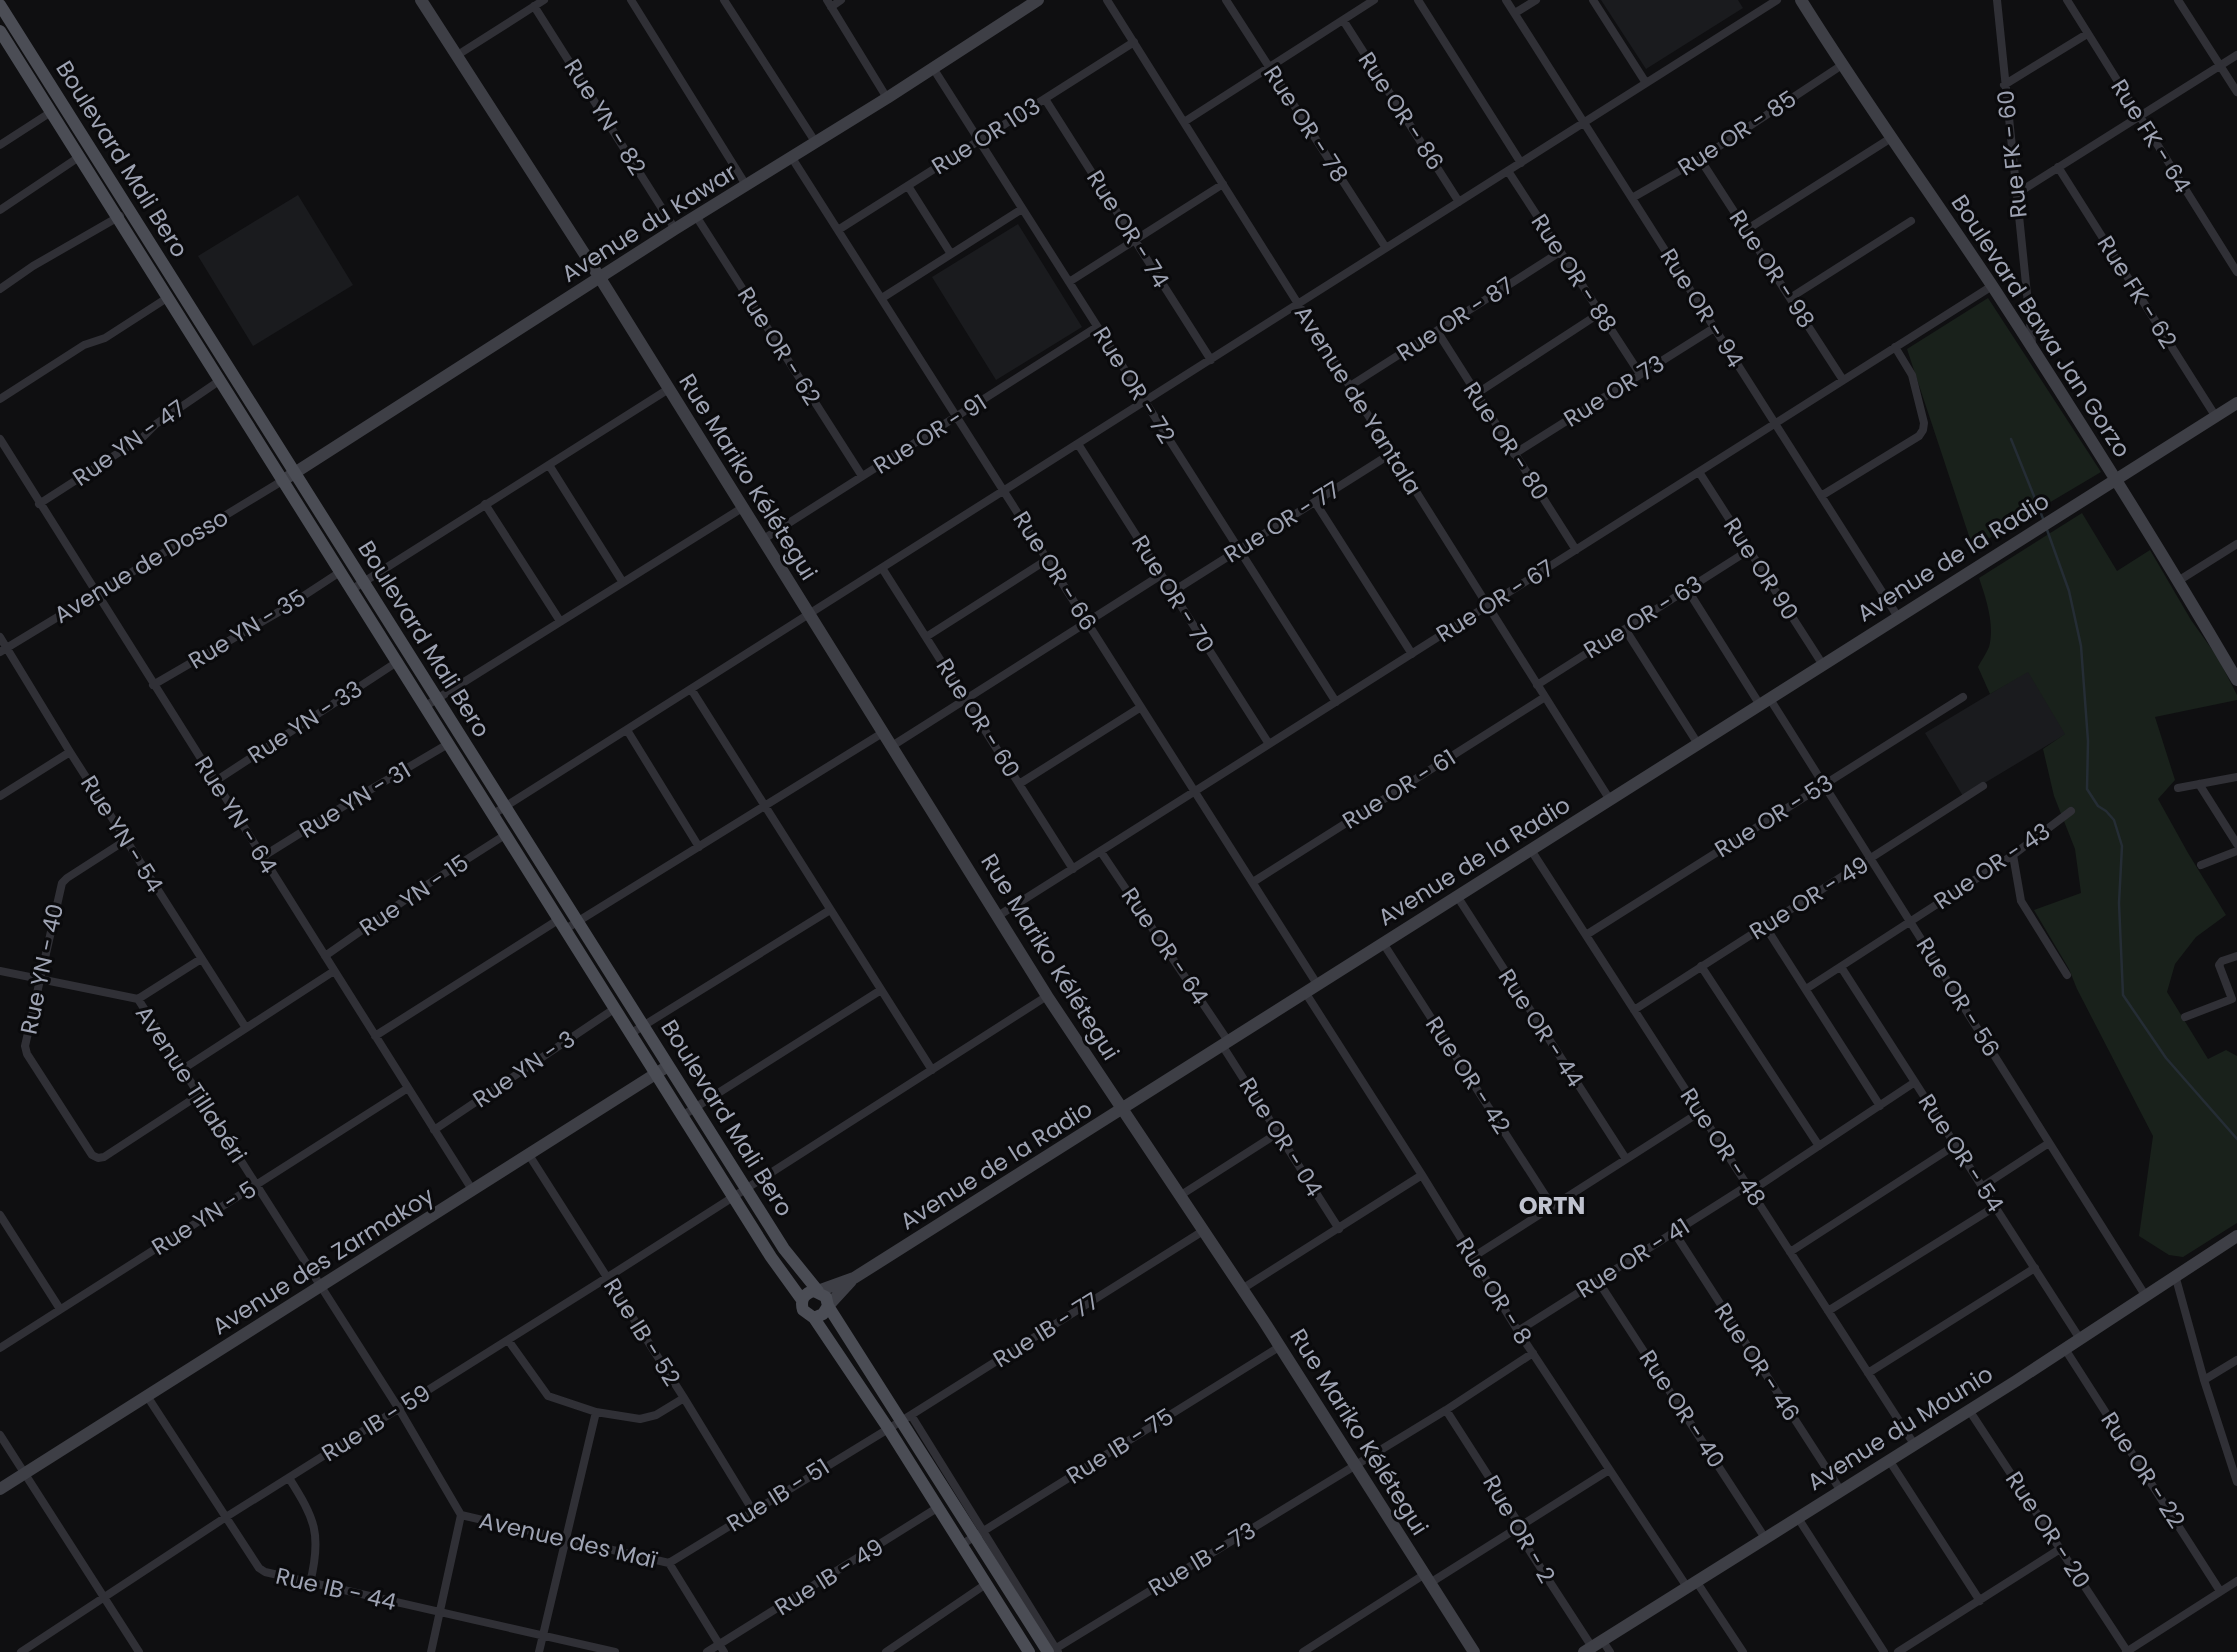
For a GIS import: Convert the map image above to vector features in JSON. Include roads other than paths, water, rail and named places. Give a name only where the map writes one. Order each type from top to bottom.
[{"type":"main road","name":"Boulevard Mali Bero","points":[[0,5],[784,1249],[818,1291]]},
{"type":"main road","name":"Boulevard Mali Bero","points":[[0,31],[655,1074],[802,1300]]},
{"type":"main road","points":[[1029,1652],[888,1428],[814,1318],[806,1314],[802,1300],[810,1292],[818,1291],[826,1297],[828,1306],[906,1418],[1053,1651]]},
{"type":"main road","points":[[814,1318],[823,1314],[828,1306]]},
{"type":"street","name":"Rue Mariko Kélétegui","points":[[421,0],[600,278],[667,390],[884,732],[1047,996],[1181,1195],[1474,1652]]},
{"type":"street","points":[[456,56],[544,0]]},
{"type":"street","points":[[631,0],[746,186]]},
{"type":"street","points":[[724,0],[816,143]]},
{"type":"street","points":[[841,0],[829,3],[887,98]]},
{"type":"street","name":"Avenue du Kawar","points":[[282,481],[1038,0]]},
{"type":"street","name":"Avenue de Yantala","points":[[1107,0],[1610,800]]},
{"type":"street","name":"Rue OR - 78","points":[[1226,0],[1386,248]]},
{"type":"street","points":[[1184,122],[1374,0]]},
{"type":"street","points":[[1418,0],[1521,163]]},
{"type":"street","name":"Rue OR - 94","points":[[1506,0],[1898,617]]},
{"type":"street","points":[[1515,13],[1536,0]]},
{"type":"street","points":[[1593,0],[1646,83]]},
{"type":"street","points":[[492,815],[1777,0]]},
{"type":"street","name":"Boulevard Bawa Jan Gorzo","points":[[1801,0],[2117,479],[2237,679]]},
{"type":"street","name":"Rue FK - 60","points":[[1997,0],[2033,349]]},
{"type":"street","name":"Rue FK - 64","points":[[2067,0],[2237,272]]},
{"type":"street","points":[[2178,0],[2237,92]]},
{"type":"street","name":"Rue YN - 82","points":[[534,6],[675,229]]},
{"type":"street","name":"Rue OR - 86","points":[[1343,20],[1459,202]]},
{"type":"street","points":[[2004,85],[2087,34]]},
{"type":"street","name":"Rue OR 103","points":[[838,230],[1134,42]]},
{"type":"street","points":[[2015,194],[2237,55]]},
{"type":"street","name":"Rue OR - 85","points":[[1632,198],[1700,159],[1842,65]]},
{"type":"street","name":"Rue OR - 72","points":[[933,68],[1336,702]]},
{"type":"street","name":"Rue OR - 74","points":[[1045,99],[1210,360]]},
{"type":"street","points":[[0,145],[51,112]]},
{"type":"street","points":[[1746,230],[1891,138]]},
{"type":"street","points":[[0,210],[79,157]]},
{"type":"street","name":"Rue OR - 66","points":[[793,158],[1317,984]]},
{"type":"street","name":"Rue OR - 98","points":[[1700,159],[1843,380]]},
{"type":"street","name":"Rue FK - 62","points":[[2058,167],[2216,417]]},
{"type":"street","name":"Rue OR - 88","points":[[1508,171],[1640,374]]},
{"type":"street","points":[[1069,282],[1223,184]]},
{"type":"street","points":[[908,186],[951,254]]},
{"type":"street","points":[[882,298],[1022,209]]},
{"type":"street","points":[[0,289],[129,210]]},
{"type":"street","name":"Rue OR - 62","points":[[696,216],[862,477]]},
{"type":"street","points":[[1790,298],[1911,221]]},
{"type":"street","name":"Rue OR - 87","points":[[1350,386],[1560,252]]},
{"type":"street","name":"Rue OR - 67","points":[[998,916],[1992,286]]},
{"type":"street","points":[[0,399],[84,345],[105,338],[166,298]]},
{"type":"street","points":[[1476,394],[1600,313]]},
{"type":"street","name":"Rue OR - 91","points":[[762,540],[1097,327]]},
{"type":"street","name":"Rue OR 73","points":[[1514,454],[1714,328]]},
{"type":"street","name":"Rue OR - 80","points":[[1437,331],[1576,550]]},
{"type":"street","points":[[1821,496],[1919,436],[1923,430],[1924,423],[1912,374],[1895,347]]},
{"type":"street","name":"Rue YN - 47","points":[[39,504],[143,437],[156,424],[219,381]]},
{"type":"street","points":[[351,590],[667,390]]},
{"type":"street","name":"Avenue de la Radio","points":[[818,1291],[854,1278],[1123,1110],[1317,984],[2237,403]]},
{"type":"street","name":"Rue YN - 64","points":[[0,439],[473,1191]]},
{"type":"street","name":"Rue OR - 70","points":[[1078,444],[1269,744]]},
{"type":"street","name":"Rue OR - 77","points":[[1172,592],[1392,453]]},
{"type":"street","points":[[549,465],[622,581]]},
{"type":"street","name":"Rue OR 90","points":[[1699,472],[1823,665]]},
{"type":"street","name":"Avenue de Dosso","points":[[3,650],[282,481]]},
{"type":"street","points":[[1315,502],[1412,654]]},
{"type":"street","points":[[485,504],[560,621]]},
{"type":"street","points":[[424,707],[742,508]]},
{"type":"street","points":[[2178,581],[2237,544]]},
{"type":"street","name":"Rue OR - 63","points":[[1537,684],[1749,550]]},
{"type":"street","points":[[926,636],[1048,559]]},
{"type":"street","name":"Rue OR - 60","points":[[882,568],[1073,869]]},
{"type":"street","name":"Rue YN - 35","points":[[153,685],[282,610],[340,572]]},
{"type":"street","points":[[892,746],[1161,575]]},
{"type":"street","name":"Rue OR - 56","points":[[1687,589],[1824,784],[2146,1295]]},
{"type":"street","points":[[1625,629],[1699,744]]},
{"type":"street","name":"Rue YN - 54","points":[[0,637],[3,650],[246,1028]]},
{"type":"street","name":"Rue YN - 33","points":[[214,782],[397,662]]},
{"type":"street","points":[[691,690],[932,1070]]},
{"type":"street","name":"Rue OR - 61","points":[[1253,882],[1545,696]]},
{"type":"street","name":"Rue OR - 53","points":[[1586,935],[1963,697]]},
{"type":"street","points":[[1019,784],[1141,706]]},
{"type":"street","points":[[627,730],[699,847]]},
{"type":"street","points":[[375,1035],[561,925],[578,922],[884,732]]},
{"type":"street","name":"Rue YN - 31","points":[[262,858],[448,744]]},
{"type":"street","points":[[0,796],[70,752]]},
{"type":"street","points":[[2178,788],[2237,777]]},
{"type":"street","points":[[2199,784],[2237,845]]},
{"type":"street","name":"Rue OR - 49","points":[[1634,1010],[1983,786]]},
{"type":"street","name":"Rue OR - 43","points":[[1806,989],[2012,855],[2071,811]]},
{"type":"street","name":"Rue YN - 15","points":[[325,956],[425,886],[505,835]]},
{"type":"street","name":"Rue YN - 40","points":[[126,840],[62,883],[25,1046],[27,1054],[92,1155],[98,1158],[104,1157],[199,1095]]},
{"type":"street","name":"Rue OR - 48","points":[[1531,850],[1914,1444]]},
{"type":"street","points":[[2201,865],[2237,851]]},
{"type":"street","name":"Rue OR - 64","points":[[1101,852],[1225,1043]]},
{"type":"street","points":[[2012,855],[2021,901],[2067,975]]},
{"type":"street","name":"Rue OR - 44","points":[[1457,896],[1626,1159]]},
{"type":"street","points":[[630,1034],[830,910]]},
{"type":"street","points":[[1765,926],[1880,1106]]},
{"type":"street","name":"Rue OR - 42","points":[[1383,943],[1552,1206]]},
{"type":"street","points":[[2185,1017],[2232,999],[2218,965],[2237,956]]},
{"type":"street","points":[[138,999],[201,959]]},
{"type":"street","points":[[1701,966],[1819,1146]]},
{"type":"street","name":"Rue OR - 54","points":[[1841,967],[2080,1339]]},
{"type":"street","name":"Avenue Tillabéri","points":[[0,971],[138,999],[321,1287]]},
{"type":"street","points":[[183,1069],[334,971]]},
{"type":"street","points":[[682,1116],[881,990]]},
{"type":"street","name":"Rue OR - 8","points":[[1305,992],[1518,1331],[1609,1469],[1743,1652]]},
{"type":"street","name":"Rue IB - 59","points":[[21,1652],[226,1517],[1047,996]]},
{"type":"street","name":"Rue YN - 3","points":[[435,1130],[614,1009]]},
{"type":"street","name":"Rue OR - 04","points":[[1225,1043],[1339,1229]]},
{"type":"street","name":"Avenue des Zarmakoy","points":[[0,1489],[668,1066]]},
{"type":"street","name":"Rue OR - 41","points":[[1518,1331],[1674,1232],[1819,1146],[1915,1082]]},
{"type":"street","name":"Rue YN - 5","points":[[0,1348],[408,1088]]},
{"type":"street","points":[[1472,1257],[1700,1112]]},
{"type":"street","points":[[1181,1195],[1278,1133]]},
{"type":"street","points":[[1983,1186],[2049,1143]]},
{"type":"street","points":[[1790,1251],[1956,1144]]},
{"type":"street","name":"Rue IB - 52","points":[[529,1155],[684,1398],[752,1511]]},
{"type":"street","points":[[1242,1289],[1422,1175]]},
{"type":"street","points":[[1828,1311],[1996,1206]]},
{"type":"street","points":[[0,1215],[60,1309]]},
{"type":"street","name":"Rue IB - 77","points":[[888,1428],[1203,1231]]},
{"type":"street","name":"Rue OR - 46","points":[[1674,1232],[1840,1491]]},
{"type":"street","name":"Avenue du Mounio","points":[[1593,1646],[2065,1349],[2237,1236]]},
{"type":"street","points":[[1868,1373],[2035,1268]]},
{"type":"street","points":[[2175,1275],[2204,1380],[2237,1482]]},
{"type":"street","name":"Avenue de la Radio","points":[[828,1306],[854,1278]]},
{"type":"street","name":"Rue OR - 40","points":[[1598,1281],[1765,1538]]},
{"type":"street","name":"Avenue des Maï","points":[[321,1287],[461,1515],[669,1563],[722,1649]]},
{"type":"street","points":[[508,1340],[548,1396],[596,1412],[648,1419],[684,1398]]},
{"type":"street","name":"Rue IB - 75","points":[[961,1545],[1279,1347]]},
{"type":"street","name":"Rue OR - 22","points":[[2065,1349],[2220,1591]]},
{"type":"street","name":"Rue IB - 73","points":[[1053,1651],[1446,1410],[1533,1353]]},
{"type":"street","points":[[2204,1380],[2237,1360]]},
{"type":"street","name":"Rue IB - 44","points":[[147,1396],[262,1570],[615,1652]]},
{"type":"street","name":"Rue OR - 2","points":[[1446,1410],[1521,1527],[1527,1547],[1593,1646],[1610,1652]]},
{"type":"street","name":"Rue OR - 20","points":[[1969,1410],[2126,1651]]},
{"type":"street","points":[[539,1652],[596,1412]]},
{"type":"street","name":"Rue IB - 51","points":[[669,1563],[888,1428]]},
{"type":"street","points":[[0,1435],[139,1652]]},
{"type":"street","points":[[1889,1460],[1980,1601]]},
{"type":"street","points":[[1303,1652],[1521,1527],[1609,1469]]},
{"type":"street","points":[[289,1478],[311,1515],[316,1532],[317,1548],[310,1583]]},
{"type":"street","name":"Rue IB - 49","points":[[722,1649],[937,1508]]},
{"type":"street","points":[[431,1652],[461,1515]]},
{"type":"street","points":[[1798,1518],[1884,1652]]},
{"type":"street","points":[[1898,1652],[2060,1549]]},
{"type":"street","points":[[2126,1651],[2237,1581]]},
{"type":"street","points":[[886,1652],[986,1584]]},
{"type":"street","points":[[707,1652],[722,1649]]},
{"type":"waterway","points":[[2011,439],[2044,521]]},
{"type":"waterway","points":[[2046,527],[2069,591],[2081,646],[2088,741],[2087,789],[2098,806],[2114,820],[2122,846],[2119,903],[2123,995],[2166,1058],[2237,1139]]},
{"type":"district","name":"ORTN","points":[[1552,1206]]}]
